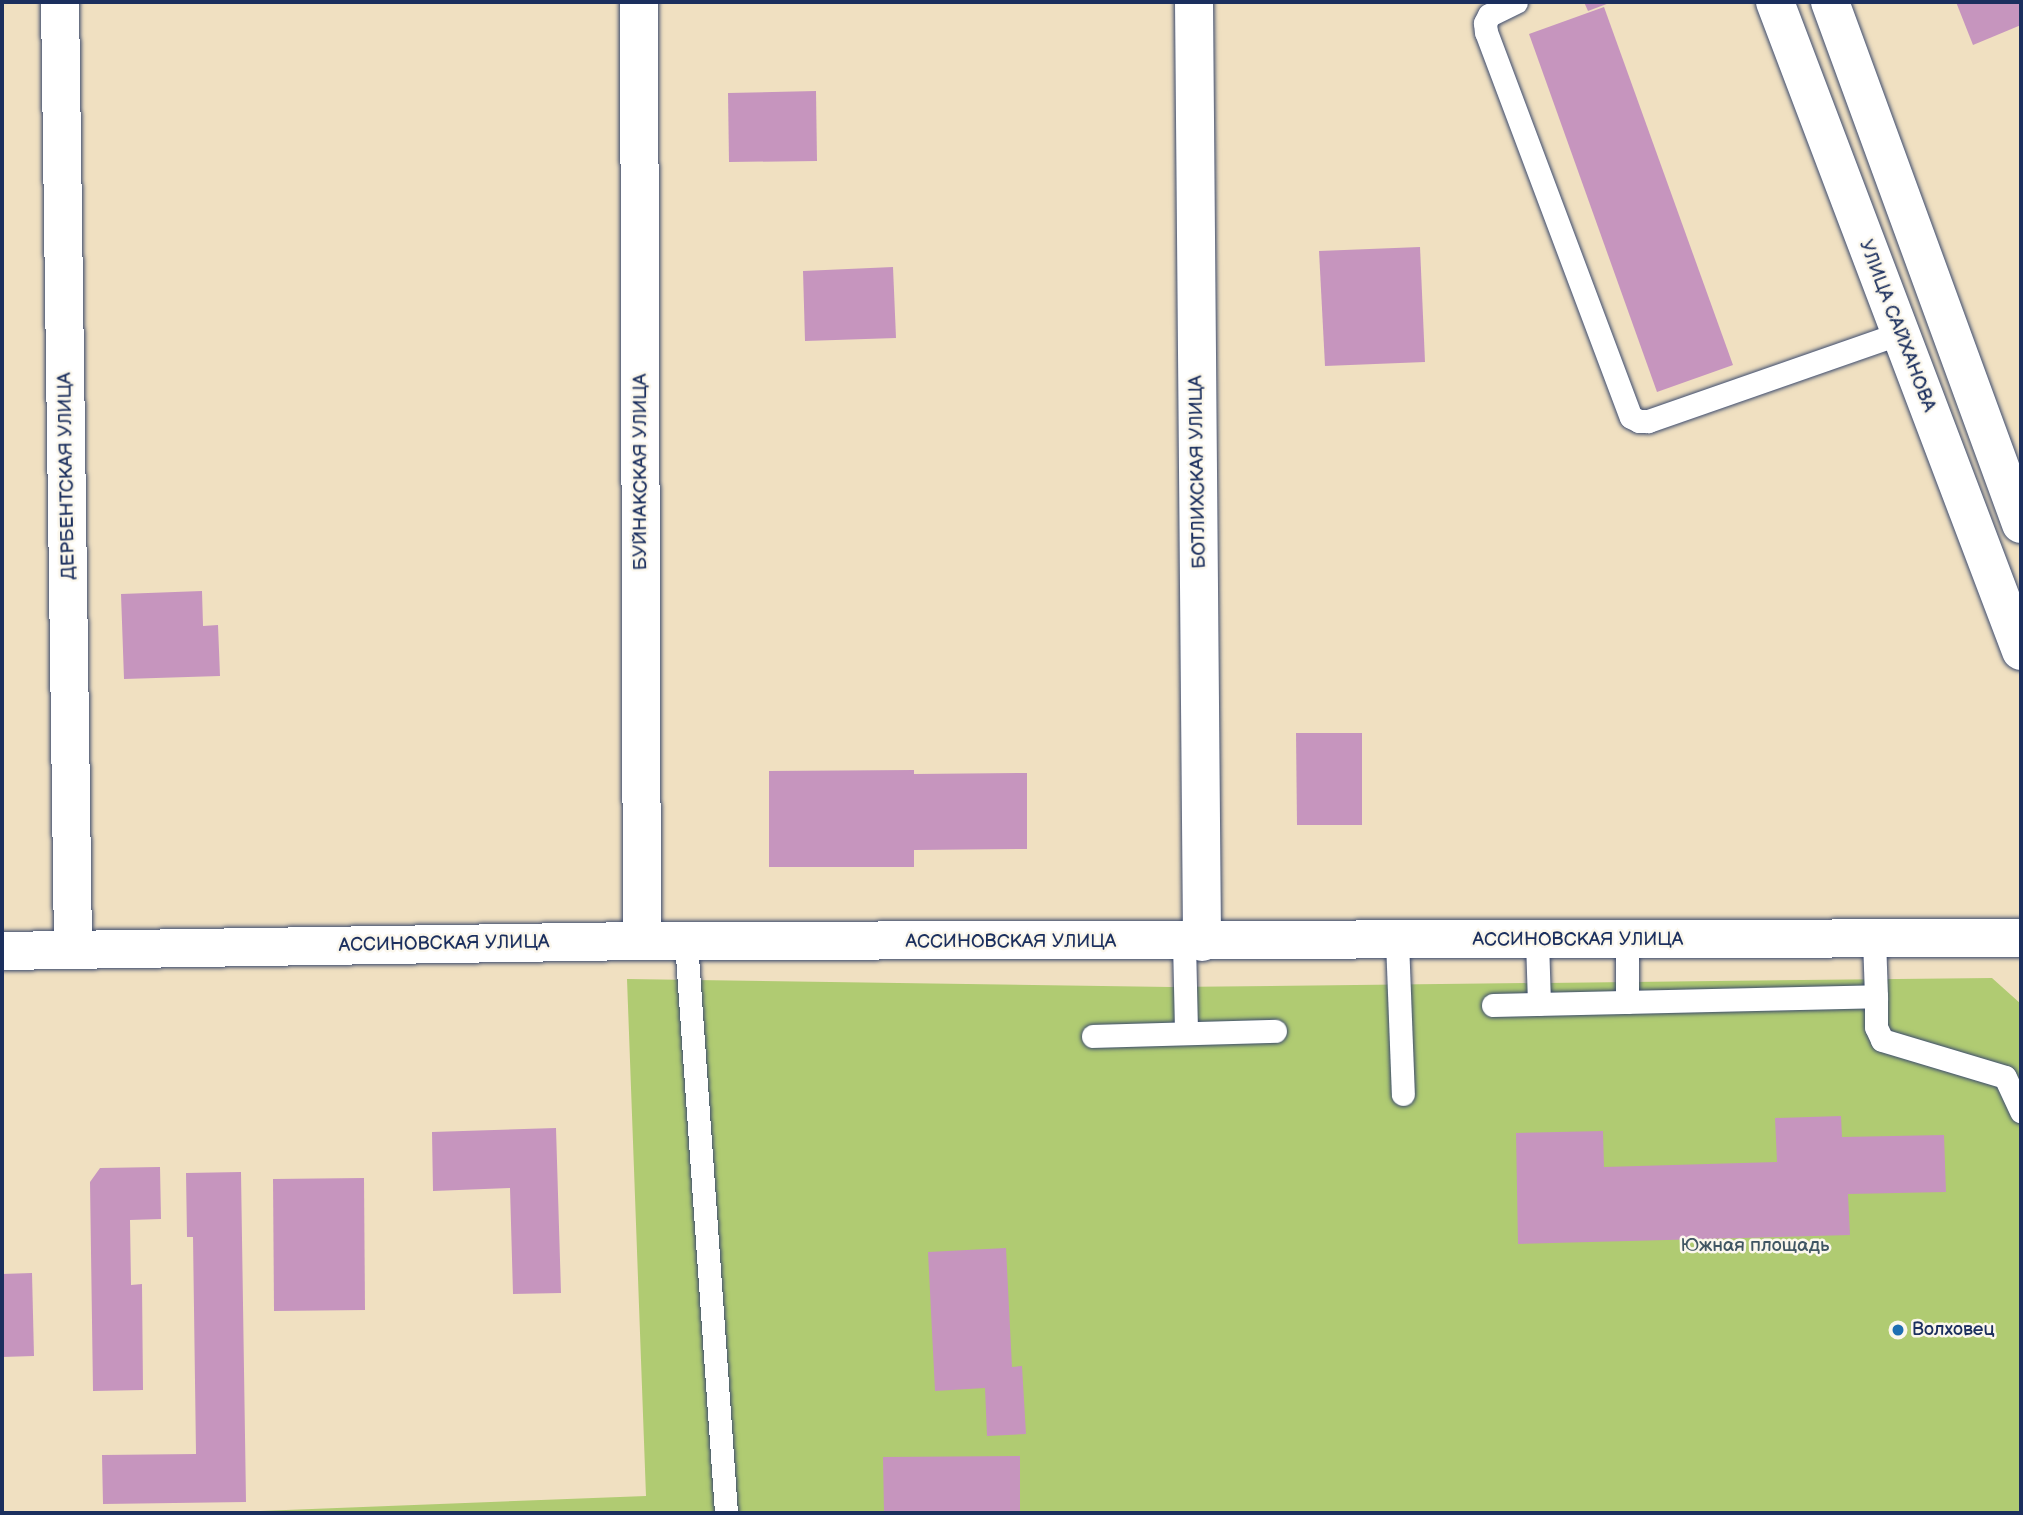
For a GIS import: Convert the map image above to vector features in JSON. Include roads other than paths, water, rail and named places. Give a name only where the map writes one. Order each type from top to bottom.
[{"type":"street","name":"ДЕРБЕНТСКАЯ УЛИЦА","points":[[61,2],[73,950]]},
{"type":"street","name":"БУЙНАКСКАЯ УЛИЦА","points":[[639,2],[642,942]]},
{"type":"street","name":"БОТЛИХСКАЯ УЛИЦА","points":[[1193,942],[1194,2]]},
{"type":"street","name":"УЛИЦА САЙХАНОВА","points":[[1775,2],[2021,651]]},
{"type":"street","points":[[1830,2],[2021,524]]},
{"type":"street","name":"АССИНОВСКАЯ УЛИЦА","points":[[2,951],[642,942],[2021,938]]},
{"type":"lane","points":[[1516,2],[1489,15],[1485,23],[1486,32],[1631,417],[1648,421],[1900,333]]},
{"type":"lane","points":[[1874,939],[1876,1027],[1882,1040],[2005,1077],[2012,1086],[2021,1112]]},
{"type":"lane","points":[[1537,940],[1539,1004]]},
{"type":"lane","points":[[1627,940],[1628,1002]]},
{"type":"lane","points":[[1397,941],[1403,1094]]},
{"type":"lane","points":[[686,942],[726,1513]]},
{"type":"lane","points":[[1186,1033],[1193,942]]},
{"type":"lane","points":[[1493,1005],[1876,996]]},
{"type":"lane","points":[[1093,1036],[1275,1031]]},
{"type":"place","name":"Волховец","points":[[1898,1330]]},
{"type":"park label","name":"Южная площадь","points":[[1755,1246]]}]
